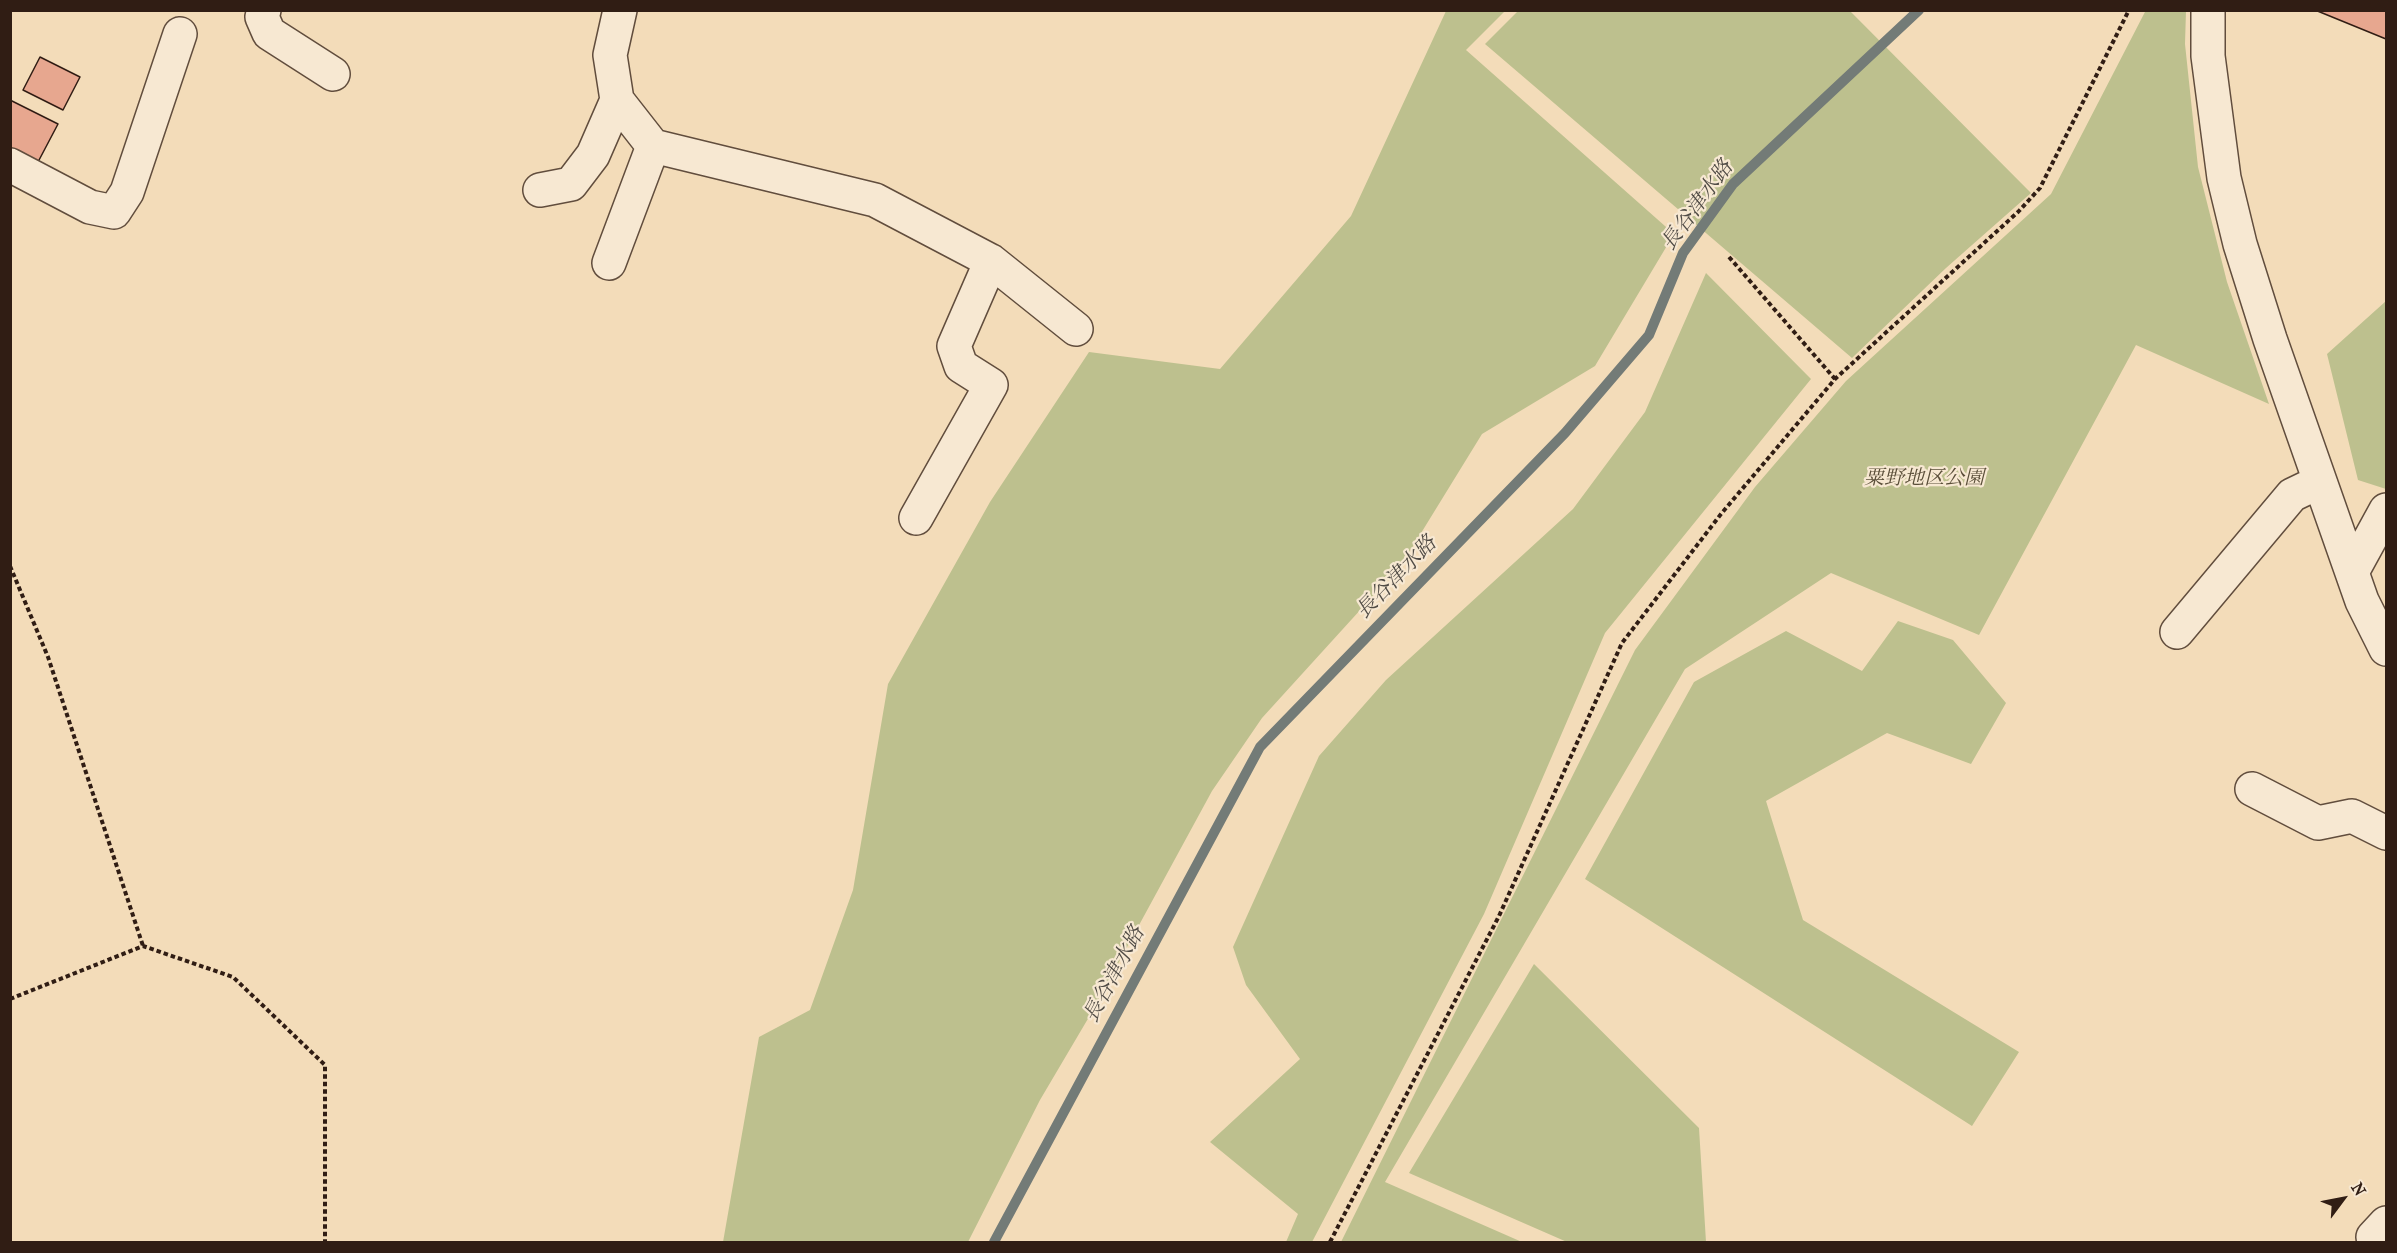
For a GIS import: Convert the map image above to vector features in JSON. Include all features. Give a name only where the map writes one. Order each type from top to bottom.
[{"type":"street","points":[[264,10],[262,18],[269,33],[333,74]]},
{"type":"street","points":[[620,10],[609,56],[617,100],[653,146],[875,200],[991,261],[1076,329]]},
{"type":"street","points":[[2208,10],[2208,56],[2226,189],[2240,244],[2319,482],[2362,601],[2386,650]]},
{"type":"street","points":[[10,165],[90,207],[114,212],[128,192],[180,34]]},
{"type":"street","points":[[557,194],[593,155],[617,100]]},
{"type":"street","points":[[609,263],[653,146]]},
{"type":"street","points":[[916,518],[991,385],[961,366],[954,346],[991,261]]},
{"type":"street","points":[[2177,632],[2292,495],[2319,482]]},
{"type":"street","points":[[2352,572],[2386,510]]},
{"type":"street","points":[[2252,789],[2318,823],[2352,816],[2386,833]]},
{"type":"path","points":[[1330,1242],[1499,916],[1622,643],[1722,514],[1835,379],[2018,212],[2040,188],[2129,10]]},
{"type":"path","points":[[1729,257],[1835,379]]},
{"type":"path","points":[[10,566],[48,657],[143,946]]},
{"type":"path","points":[[10,999],[143,946],[232,976],[325,1065],[325,1242]]},
{"type":"green space","name":"粟野地区公園","points":[[2146,10],[2186,11],[2185,44],[2198,167],[2227,282],[2269,404],[2136,345],[1979,635],[1831,573],[1685,669],[1385,1182],[1522,1242],[1341,1242],[1635,650],[1755,487],[1846,381],[2051,194]]},
{"type":"green space","points":[[1446,11],[1505,11],[1466,50],[1674,234],[1595,366],[1482,434],[1402,564],[1262,718],[1212,791],[1089,1017],[1040,1100],[968,1242],[723,1242],[759,1037],[810,1010],[853,890],[888,684],[990,502],[1089,352],[1220,369],[1351,216]]},
{"type":"green space","points":[[1518,11],[1850,11],[2031,193],[1946,268],[1852,358],[1485,44]]},
{"type":"green space","points":[[1706,273],[1811,379],[1605,633],[1484,914],[1312,1242],[1286,1242],[1298,1214],[1210,1142],[1300,1059],[1246,985],[1233,947],[1319,756],[1386,680],[1573,509],[1645,412]]},
{"type":"green space","points":[[2386,301],[2386,489],[2358,480],[2327,354]]},
{"type":"green space","points":[[1898,621],[1953,640],[2006,703],[1971,764],[1887,733],[1766,801],[1803,920],[2019,1052],[1972,1126],[1585,879],[1694,682],[1786,631],[1862,671]]},
{"type":"green space","points":[[1534,964],[1699,1128],[1706,1242],[1567,1242],[1409,1173]]},
{"type":"building","points":[[2315,10],[2386,10],[2386,39]]},
{"type":"building","points":[[40,57],[80,77],[63,110],[23,90]]},
{"type":"building","points":[[10,100],[58,124],[38,162],[10,148]]},
{"type":"waterway","name":"長谷津水路","points":[[994,1242],[1260,747],[1565,433],[1649,335],[1683,253],[1733,184],[1919,10]]}]
